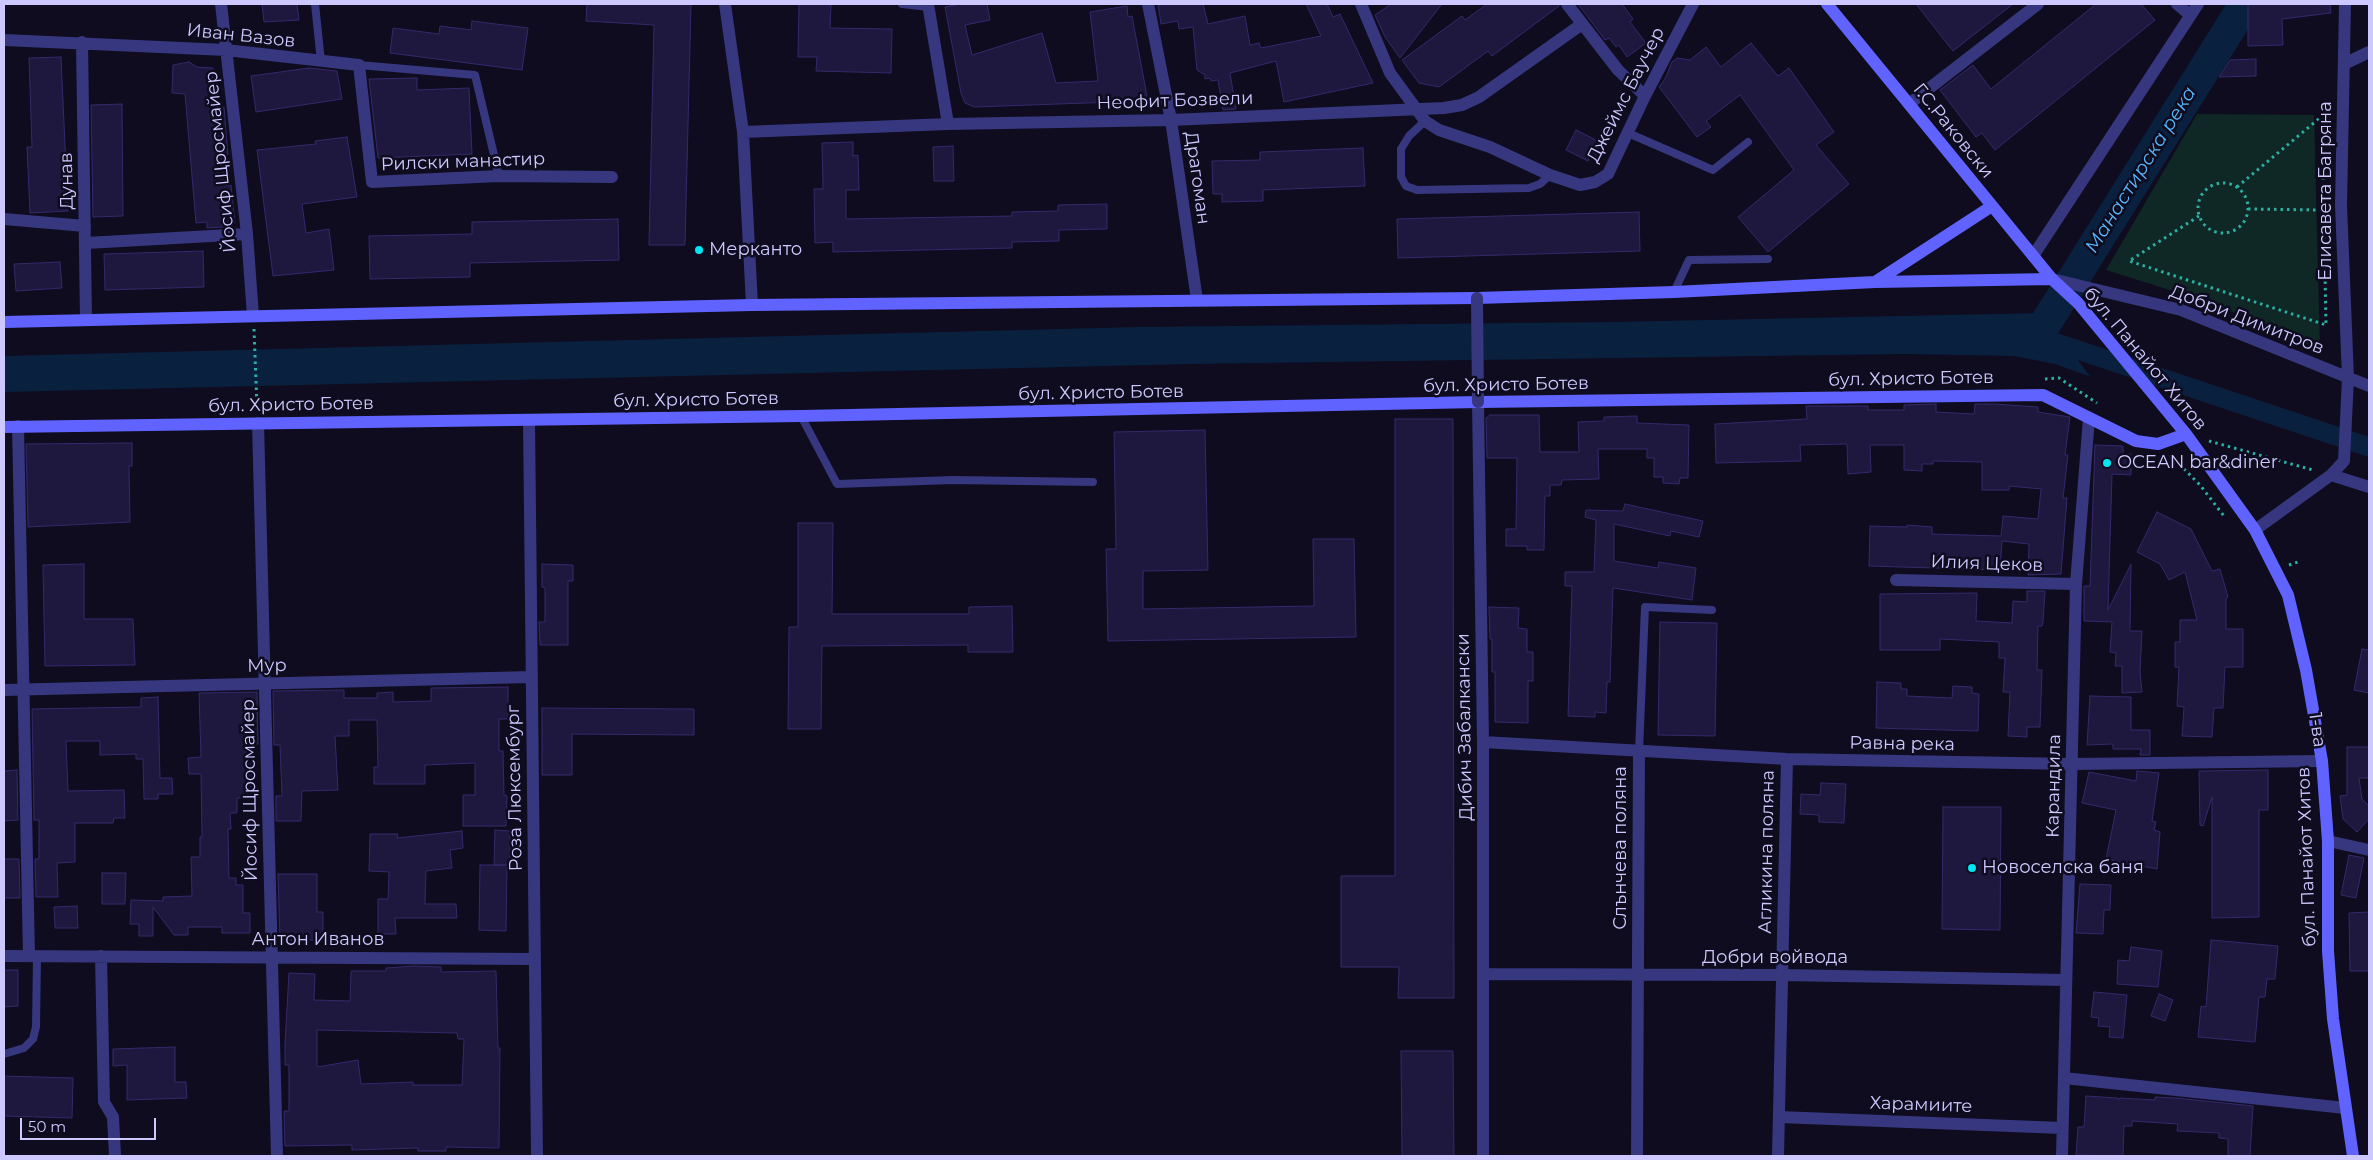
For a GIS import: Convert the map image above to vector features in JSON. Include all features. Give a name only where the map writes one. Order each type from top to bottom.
[{"type":"main road","name":"Г.С.Раковски","points":[[1831,5],[2052,279]]},
{"type":"main road","points":[[1875,282],[1992,206]]},
{"type":"main road","points":[[4,322],[752,305],[1477,298],[1674,292],[1875,282],[2052,279]]},
{"type":"main road","name":"бул. Панайот Хитов","points":[[2052,279],[2078,303],[2186,434],[2254,530],[2288,595],[2306,670],[2322,761],[2328,841],[2328,951],[2333,1019],[2353,1156]]},
{"type":"main road","name":"бул. Христо Ботев","points":[[4,427],[801,416],[1478,402],[2043,395],[2136,441],[2158,444],[2186,434]]},
{"type":"street","name":"Йосиф Щросмайер","points":[[221,4],[247,234],[254,316]]},
{"type":"street","points":[[725,4],[744,132],[752,305]]},
{"type":"street","name":"Драгоман","points":[[1148,4],[1171,120],[1197,300]]},
{"type":"street","name":"Джеймс Баучер","points":[[1361,4],[1390,73],[1425,121],[1439,130],[1490,147],[1550,175],[1580,185],[1595,182],[1608,174],[1645,96],[1694,4]]},
{"type":"street","points":[[1567,4],[1618,70],[1645,96]]},
{"type":"street","points":[[1909,104],[2038,4]]},
{"type":"street","points":[[2178,4],[2190,15]]},
{"type":"street","points":[[2033,256],[2198,4]]},
{"type":"street","name":"Елисавета Багряна","points":[[2331,475],[2344,461],[2348,378],[2341,205],[2345,4]]},
{"type":"street","points":[[928,6],[948,124]]},
{"type":"street","name":"Неофит Бозвели","points":[[744,132],[948,124],[1171,120],[1444,108],[1462,105],[1479,97],[1582,24]]},
{"type":"street","name":"Иван Вазов","points":[[4,40],[82,42],[226,50],[360,65]]},
{"type":"street","name":"Дунав","points":[[82,42],[86,320]]},
{"type":"street","points":[[2344,64],[2369,52]]},
{"type":"street","name":"Рилски манастир","points":[[360,65],[372,182],[499,176],[612,176]]},
{"type":"street","points":[[4,219],[85,226]]},
{"type":"street","points":[[86,243],[247,234]]},
{"type":"street","name":"Добри Димитров","points":[[2052,279],[2181,310],[2369,386]]},
{"type":"street","name":"Дибич Забалкански","points":[[1477,298],[1483,742],[1483,1156]]},
{"type":"street","name":"Карандила","points":[[2062,1156],[2076,584],[2089,418]]},
{"type":"street","name":"Роза Люксембург","points":[[529,420],[537,1156]]},
{"type":"street","name":"Йосиф Щросмайер","points":[[258,423],[277,1156]]},
{"type":"street","points":[[18,426],[33,956]]},
{"type":"street","points":[[2254,530],[2331,475],[2369,487]]},
{"type":"street","name":"Илия Цеков","points":[[1896,580],[2076,584]]},
{"type":"street","name":"Мур","points":[[4,690],[531,677]]},
{"type":"street","name":"Равна река","points":[[1483,742],[1787,759],[2072,764],[2322,761]]},
{"type":"street","name":"Слънчева поляна","points":[[1637,1156],[1639,751]]},
{"type":"street","name":"Агликина поляна","points":[[1778,1156],[1787,759]]},
{"type":"street","points":[[2328,841],[2369,850]]},
{"type":"street","name":"Антон Иванов","points":[[4,956],[535,959]]},
{"type":"street","points":[[101,956],[104,1102],[113,1117],[115,1156]]},
{"type":"street","name":"Добри войвода","points":[[1483,974],[1782,975],[2066,980]]},
{"type":"street","points":[[2064,1078],[2345,1108]]},
{"type":"street","name":"Харамиите","points":[[1779,1117],[2062,1128]]},
{"type":"lane","points":[[315,4],[322,62]]},
{"type":"lane","points":[[902,4],[928,6]]},
{"type":"lane","name":"Иван Вазов","points":[[360,65],[475,76],[499,176]]},
{"type":"lane","points":[[1425,121],[1409,136],[1401,150],[1401,177],[1406,186],[1417,190],[1529,188],[1540,184],[1550,175]]},
{"type":"lane","points":[[1628,133],[1714,170],[1748,142]]},
{"type":"lane","points":[[1674,292],[1689,260],[1768,259]]},
{"type":"lane","points":[[801,416],[837,484],[953,480],[1093,482]]},
{"type":"lane","name":"Слънчева поляна","points":[[1639,751],[1646,608],[1712,610]]},
{"type":"lane","points":[[4,1054],[24,1048],[33,1039],[36,1027],[33,956]]},
{"type":"path","points":[[2199,216],[2129,261],[2326,325],[2322,210],[2322,116],[2237,187]]},
{"type":"path","points":[[2222,182],[2237,187],[2247,200],[2248,208],[2242,225],[2227,233],[2210,230],[2199,216],[2198,200],[2208,188],[2222,182]]},
{"type":"path","points":[[2248,208],[2322,210]]},
{"type":"path","points":[[254,343],[256,395]]},
{"type":"path","points":[[2080,391],[2097,404]]},
{"type":"path","points":[[2186,434],[2331,475]]},
{"type":"path","points":[[2146,443],[2172,456],[2200,485],[2227,520]]},
{"type":"green space","points":[[2197,114],[2314,115],[2320,349],[2211,303],[2106,270]]},
{"type":"water","points":[[2043,313],[2091,377],[2055,364],[2014,356],[1905,354],[1190,364],[4,392],[4,356],[1139,327],[1612,322]]},
{"type":"pier","points":[[2041,310],[2045,311],[2093,375],[2092,379]]},
{"type":"building","points":[[262,4],[297,4],[299,20],[264,22]]},
{"type":"building","points":[[587,4],[691,4],[685,245],[649,245],[654,25],[586,21]]},
{"type":"building","points":[[799,4],[831,4],[830,28],[892,29],[891,73],[816,71],[817,57],[798,57]]},
{"type":"building","points":[[960,4],[987,4],[990,20],[965,25],[972,55],[1042,33],[1056,83],[1098,81],[1090,12],[1127,6],[1128,17],[1132,16],[1147,96],[1142,101],[974,107],[965,103],[961,93],[945,7]]},
{"type":"building","points":[[1158,4],[1203,4],[1208,24],[1245,16],[1250,45],[1259,43],[1261,48],[1321,36],[1306,4],[1327,4],[1333,17],[1340,14],[1373,83],[1284,102],[1276,61],[1230,73],[1236,109],[1223,110],[1218,80],[1211,81],[1210,78],[1205,79],[1205,75],[1197,70],[1193,27],[1179,29],[1178,21],[1161,24]]},
{"type":"building","points":[[1391,4],[1442,4],[1400,58],[1385,37],[1375,15]]},
{"type":"building","points":[[1487,4],[1559,4],[1559,6],[1492,56],[1488,51],[1439,87],[1419,83],[1402,60],[1462,16],[1465,20]]},
{"type":"building","points":[[1578,4],[1622,4],[1633,19],[1630,22],[1646,43],[1627,57],[1619,45],[1616,47],[1609,38],[1605,40]]},
{"type":"building","points":[[1916,4],[2013,4],[1953,51]]},
{"type":"building","points":[[2096,4],[2141,4],[2155,20],[1995,150],[1982,133],[1976,137],[1940,90],[1973,65],[1991,89]]},
{"type":"building","points":[[2248,4],[2330,4],[2331,13],[2282,19],[2283,45],[2248,46]]},
{"type":"building","points":[[472,21],[528,28],[522,70],[390,53],[393,28],[439,34],[440,26],[471,30]]},
{"type":"building","points":[[1751,43],[1778,76],[1789,68],[1834,132],[1816,145],[1849,184],[1768,252],[1738,217],[1794,170],[1740,95],[1706,121],[1711,127],[1697,137],[1659,87],[1665,79],[1672,62],[1677,58],[1690,60],[1706,47],[1721,67]]},
{"type":"building","points":[[61,57],[68,211],[30,213],[27,147],[32,147],[29,58]]},
{"type":"building","points":[[2256,59],[2256,76],[2219,77],[2230,60]]},
{"type":"building","points":[[189,62],[197,67],[213,68],[211,95],[214,95],[215,108],[224,107],[228,155],[222,155],[224,185],[231,185],[235,223],[222,224],[223,227],[207,228],[207,222],[196,223],[185,94],[172,93],[173,65]]},
{"type":"building","points":[[309,68],[337,71],[342,99],[256,112],[251,76]]},
{"type":"building","points":[[417,78],[417,90],[469,88],[472,154],[378,158],[369,79]]},
{"type":"building","points":[[122,104],[123,216],[93,217],[91,105]]},
{"type":"building","points":[[1576,130],[1602,143],[1595,157],[1591,155],[1588,161],[1566,150]]},
{"type":"building","points":[[347,137],[357,197],[302,204],[306,233],[329,229],[334,270],[273,276],[257,150],[316,144],[315,141]]},
{"type":"building","points":[[853,142],[853,156],[858,155],[859,190],[846,190],[846,219],[1012,216],[1012,212],[1058,211],[1058,205],[1107,204],[1107,229],[1059,230],[1059,241],[1012,242],[1012,248],[833,252],[833,242],[815,243],[814,189],[823,189],[822,143]]},
{"type":"building","points":[[953,146],[954,181],[934,181],[933,147]]},
{"type":"building","points":[[1363,148],[1365,186],[1263,190],[1263,201],[1222,202],[1222,194],[1213,194],[1212,161],[1260,160],[1260,152]]},
{"type":"building","points":[[1639,212],[1640,251],[1398,258],[1397,219]]},
{"type":"building","points":[[618,219],[619,260],[470,263],[470,277],[370,279],[369,236],[472,234],[472,222]]},
{"type":"building","points":[[203,251],[204,287],[105,290],[104,254]]},
{"type":"building","points":[[60,262],[62,288],[16,291],[14,264]]},
{"type":"building","points":[[1936,404],[1936,412],[1974,414],[1975,404],[1994,404],[2038,407],[2038,412],[2070,417],[2065,455],[2068,455],[2063,498],[2067,498],[2061,574],[2028,575],[2029,544],[2002,541],[2000,570],[1869,566],[1870,526],[1907,527],[1907,525],[1932,527],[1932,534],[2001,536],[2003,516],[2038,519],[2041,489],[2009,486],[2009,490],[1982,490],[1982,462],[1933,461],[1933,464],[1922,464],[1922,471],[1904,470],[1904,445],[1870,445],[1871,472],[1848,474],[1847,444],[1800,445],[1801,461],[1716,463],[1715,424],[1807,419],[1806,406],[1868,406],[1868,410],[1904,410],[1904,405]]},
{"type":"building","points":[[1490,415],[1539,415],[1540,452],[1579,452],[1578,422],[1604,421],[1604,417],[1637,416],[1637,423],[1689,425],[1688,478],[1680,478],[1679,484],[1663,483],[1663,477],[1654,477],[1654,458],[1647,458],[1647,449],[1598,449],[1599,479],[1562,480],[1561,485],[1550,485],[1550,496],[1545,496],[1544,550],[1527,550],[1527,546],[1506,546],[1506,529],[1516,529],[1517,458],[1487,458],[1486,418]]},
{"type":"building","points":[[1395,419],[1453,419],[1454,998],[1398,998],[1399,967],[1341,967],[1341,876],[1395,876]]},
{"type":"building","points":[[1205,430],[1208,570],[1143,571],[1143,609],[1314,606],[1313,539],[1354,539],[1356,637],[1108,641],[1106,549],[1116,549],[1114,432]]},
{"type":"building","points":[[132,443],[132,466],[129,466],[130,522],[28,527],[26,444]]},
{"type":"building","points":[[2095,445],[2123,446],[2123,454],[2131,454],[2131,475],[2112,474],[2108,610],[2131,564],[2130,631],[2142,631],[2140,672],[2142,692],[2122,693],[2122,666],[2115,666],[2116,653],[2110,652],[2112,622],[2084,621],[2084,586],[2090,586]]},
{"type":"building","points":[[1625,504],[1703,521],[1699,537],[1671,531],[1670,536],[1614,524],[1614,561],[1658,568],[1659,562],[1696,568],[1692,600],[1613,588],[1610,682],[1607,682],[1606,713],[1595,712],[1595,717],[1568,716],[1572,586],[1565,586],[1565,572],[1594,572],[1596,520],[1585,517],[1586,510],[1623,511]]},
{"type":"building","points":[[2157,512],[2191,529],[2212,571],[2220,569],[2228,597],[2226,598],[2226,629],[2243,629],[2243,667],[2225,667],[2223,708],[2214,708],[2212,737],[2182,736],[2184,707],[2177,706],[2179,667],[2175,667],[2175,642],[2180,642],[2180,620],[2197,620],[2185,572],[2169,580],[2160,564],[2137,552]]},
{"type":"building","points":[[798,523],[833,523],[832,614],[969,614],[969,607],[1012,606],[1013,652],[968,652],[968,645],[822,646],[821,729],[788,729],[789,627],[798,627]]},
{"type":"building","points":[[84,564],[84,619],[133,619],[135,665],[45,666],[43,565]]},
{"type":"building","points":[[542,564],[573,565],[573,581],[568,581],[568,645],[540,645],[539,622],[545,622],[545,588],[542,587]]},
{"type":"building","points":[[2027,591],[2045,591],[2043,622],[2042,626],[2038,626],[2037,670],[2042,670],[2040,727],[2027,727],[2027,737],[2008,736],[2010,692],[2003,692],[2005,658],[1999,658],[1999,642],[1940,639],[1940,650],[1880,650],[1880,594],[1977,593],[1976,621],[2012,623],[2013,601],[2027,602]]},
{"type":"building","points":[[1489,607],[1519,608],[1518,628],[1527,629],[1527,652],[1533,652],[1533,681],[1528,681],[1528,723],[1495,722],[1495,672],[1492,672],[1492,639],[1490,639]]},
{"type":"building","points":[[1660,622],[1717,623],[1715,736],[1658,735]]},
{"type":"building","points":[[2362,649],[2369,650],[2369,693],[2354,690]]},
{"type":"building","points":[[1877,682],[1901,683],[1901,689],[1907,689],[1907,696],[1952,698],[1953,686],[1972,687],[1972,693],[1979,694],[1978,731],[1876,728]]},
{"type":"building","points":[[508,687],[508,719],[499,719],[499,751],[503,751],[504,795],[507,796],[506,826],[463,826],[463,795],[475,795],[475,763],[425,765],[425,784],[374,784],[374,767],[378,767],[377,720],[349,720],[349,736],[335,736],[338,790],[302,791],[301,821],[276,821],[276,796],[282,796],[280,745],[274,745],[273,691],[344,690],[344,698],[377,698],[377,693],[393,692],[393,702],[431,701],[431,688]]},
{"type":"building","points":[[257,692],[258,744],[252,744],[254,798],[237,798],[237,813],[230,813],[231,829],[228,829],[229,878],[236,878],[236,885],[243,885],[243,913],[250,913],[250,933],[222,933],[222,927],[188,927],[188,935],[174,935],[153,907],[153,936],[139,936],[139,924],[130,924],[131,900],[163,901],[163,897],[192,896],[191,857],[200,857],[200,837],[202,837],[201,774],[189,774],[188,758],[201,757],[199,693]]},
{"type":"building","points":[[2090,696],[2131,697],[2131,730],[2150,730],[2150,755],[2140,755],[2141,749],[2113,749],[2113,744],[2087,745]]},
{"type":"building","points":[[158,697],[160,778],[172,778],[173,794],[158,794],[158,799],[144,799],[143,759],[136,759],[136,754],[100,755],[100,741],[66,741],[68,791],[124,790],[125,818],[114,818],[113,823],[75,823],[75,862],[57,863],[58,897],[36,897],[35,859],[39,859],[39,820],[34,820],[32,709],[141,707],[141,698]]},
{"type":"building","points":[[542,708],[694,709],[694,735],[572,734],[572,775],[542,775]]},
{"type":"building","points":[[2347,747],[2369,747],[2369,778],[2359,778],[2362,799],[2369,806],[2369,819],[2357,832],[2343,819],[2340,796],[2347,795]]},
{"type":"building","points":[[17,770],[18,820],[4,821],[4,771]]},
{"type":"building","points":[[2268,770],[2268,810],[2259,810],[2259,917],[2212,918],[2212,797],[2203,826],[2200,825],[2199,771]]},
{"type":"building","points":[[2137,771],[2159,773],[2152,821],[2156,822],[2154,830],[2160,832],[2157,869],[2106,859],[2116,810],[2082,803],[2089,772],[2136,781]]},
{"type":"building","points":[[1821,783],[1846,784],[1844,823],[1819,822],[1819,815],[1800,814],[1801,794],[1820,795]]},
{"type":"building","name":"Новоселска баня","points":[[1943,807],[2001,807],[2000,930],[1942,929]]},
{"type":"building","points":[[495,830],[510,831],[510,865],[494,865]]},
{"type":"building","points":[[462,831],[463,848],[450,850],[452,868],[426,871],[425,904],[456,904],[457,918],[395,918],[396,934],[378,934],[378,899],[388,899],[389,872],[369,871],[370,834],[398,834],[397,838]]},
{"type":"building","points":[[2349,855],[2364,858],[2356,898],[2341,895]]},
{"type":"building","points":[[4,859],[19,859],[20,898],[4,898]]},
{"type":"building","points":[[480,865],[507,865],[506,931],[479,930]]},
{"type":"building","points":[[102,873],[126,873],[125,904],[102,904]]},
{"type":"building","points":[[278,874],[317,874],[317,912],[323,912],[323,940],[280,940]]},
{"type":"building","points":[[2080,884],[2111,885],[2110,910],[2104,910],[2103,934],[2076,933]]},
{"type":"building","points":[[77,906],[78,928],[55,928],[54,907]]},
{"type":"building","points":[[2369,912],[2369,971],[2350,971],[2349,913]]},
{"type":"building","points":[[2211,940],[2278,946],[2275,979],[2267,979],[2265,997],[2259,997],[2255,1042],[2198,1037],[2201,1006],[2206,1007]]},
{"type":"building","points":[[2131,947],[2162,951],[2158,987],[2117,984],[2118,960],[2129,961]]},
{"type":"building","points":[[414,966],[441,967],[441,972],[496,971],[498,1048],[500,1048],[499,1148],[446,1147],[446,1151],[418,1151],[418,1148],[352,1150],[352,1145],[285,1146],[284,1111],[289,1111],[289,1065],[285,1065],[285,1043],[289,973],[315,974],[314,1000],[350,1001],[351,971],[386,971],[386,968]],"holes":[[[317,1030],[457,1033],[458,1039],[464,1039],[462,1085],[413,1085],[413,1082],[361,1084],[358,1060],[317,1067]]]},
{"type":"building","points":[[4,970],[18,970],[18,1006],[4,1007]]},
{"type":"building","points":[[2094,992],[2127,995],[2123,1038],[2109,1037],[2110,1027],[2098,1026],[2099,1018],[2091,1017]]},
{"type":"building","points":[[2159,994],[2173,1000],[2165,1021],[2151,1016]]},
{"type":"building","points":[[175,1047],[175,1082],[186,1082],[187,1098],[127,1100],[127,1065],[113,1066],[113,1049]]},
{"type":"building","points":[[1401,1051],[1453,1051],[1454,1156],[1402,1156]]},
{"type":"building","points":[[4,1076],[73,1078],[72,1118],[4,1116]]},
{"type":"building","points":[[2086,1096],[2118,1098],[2119,1100],[2120,1098],[2155,1100],[2155,1097],[2176,1098],[2253,1106],[2250,1156],[2228,1156],[2228,1139],[2219,1138],[2219,1133],[2177,1131],[2178,1124],[2132,1121],[2132,1126],[2124,1126],[2123,1156],[2076,1155],[2078,1127],[2084,1127]]},
{"type":"waterway","name":"Манастирска река","points":[[2037,337],[2245,4]]},
{"type":"waterway","points":[[2045,339],[2369,447]]},
{"type":"place","name":"Мерканто","points":[[699,250]]},
{"type":"place","name":"OCEAN bar&diner","points":[[2107,463]]},
{"type":"place","name":"Новоселска баня","points":[[1972,868]]}]
